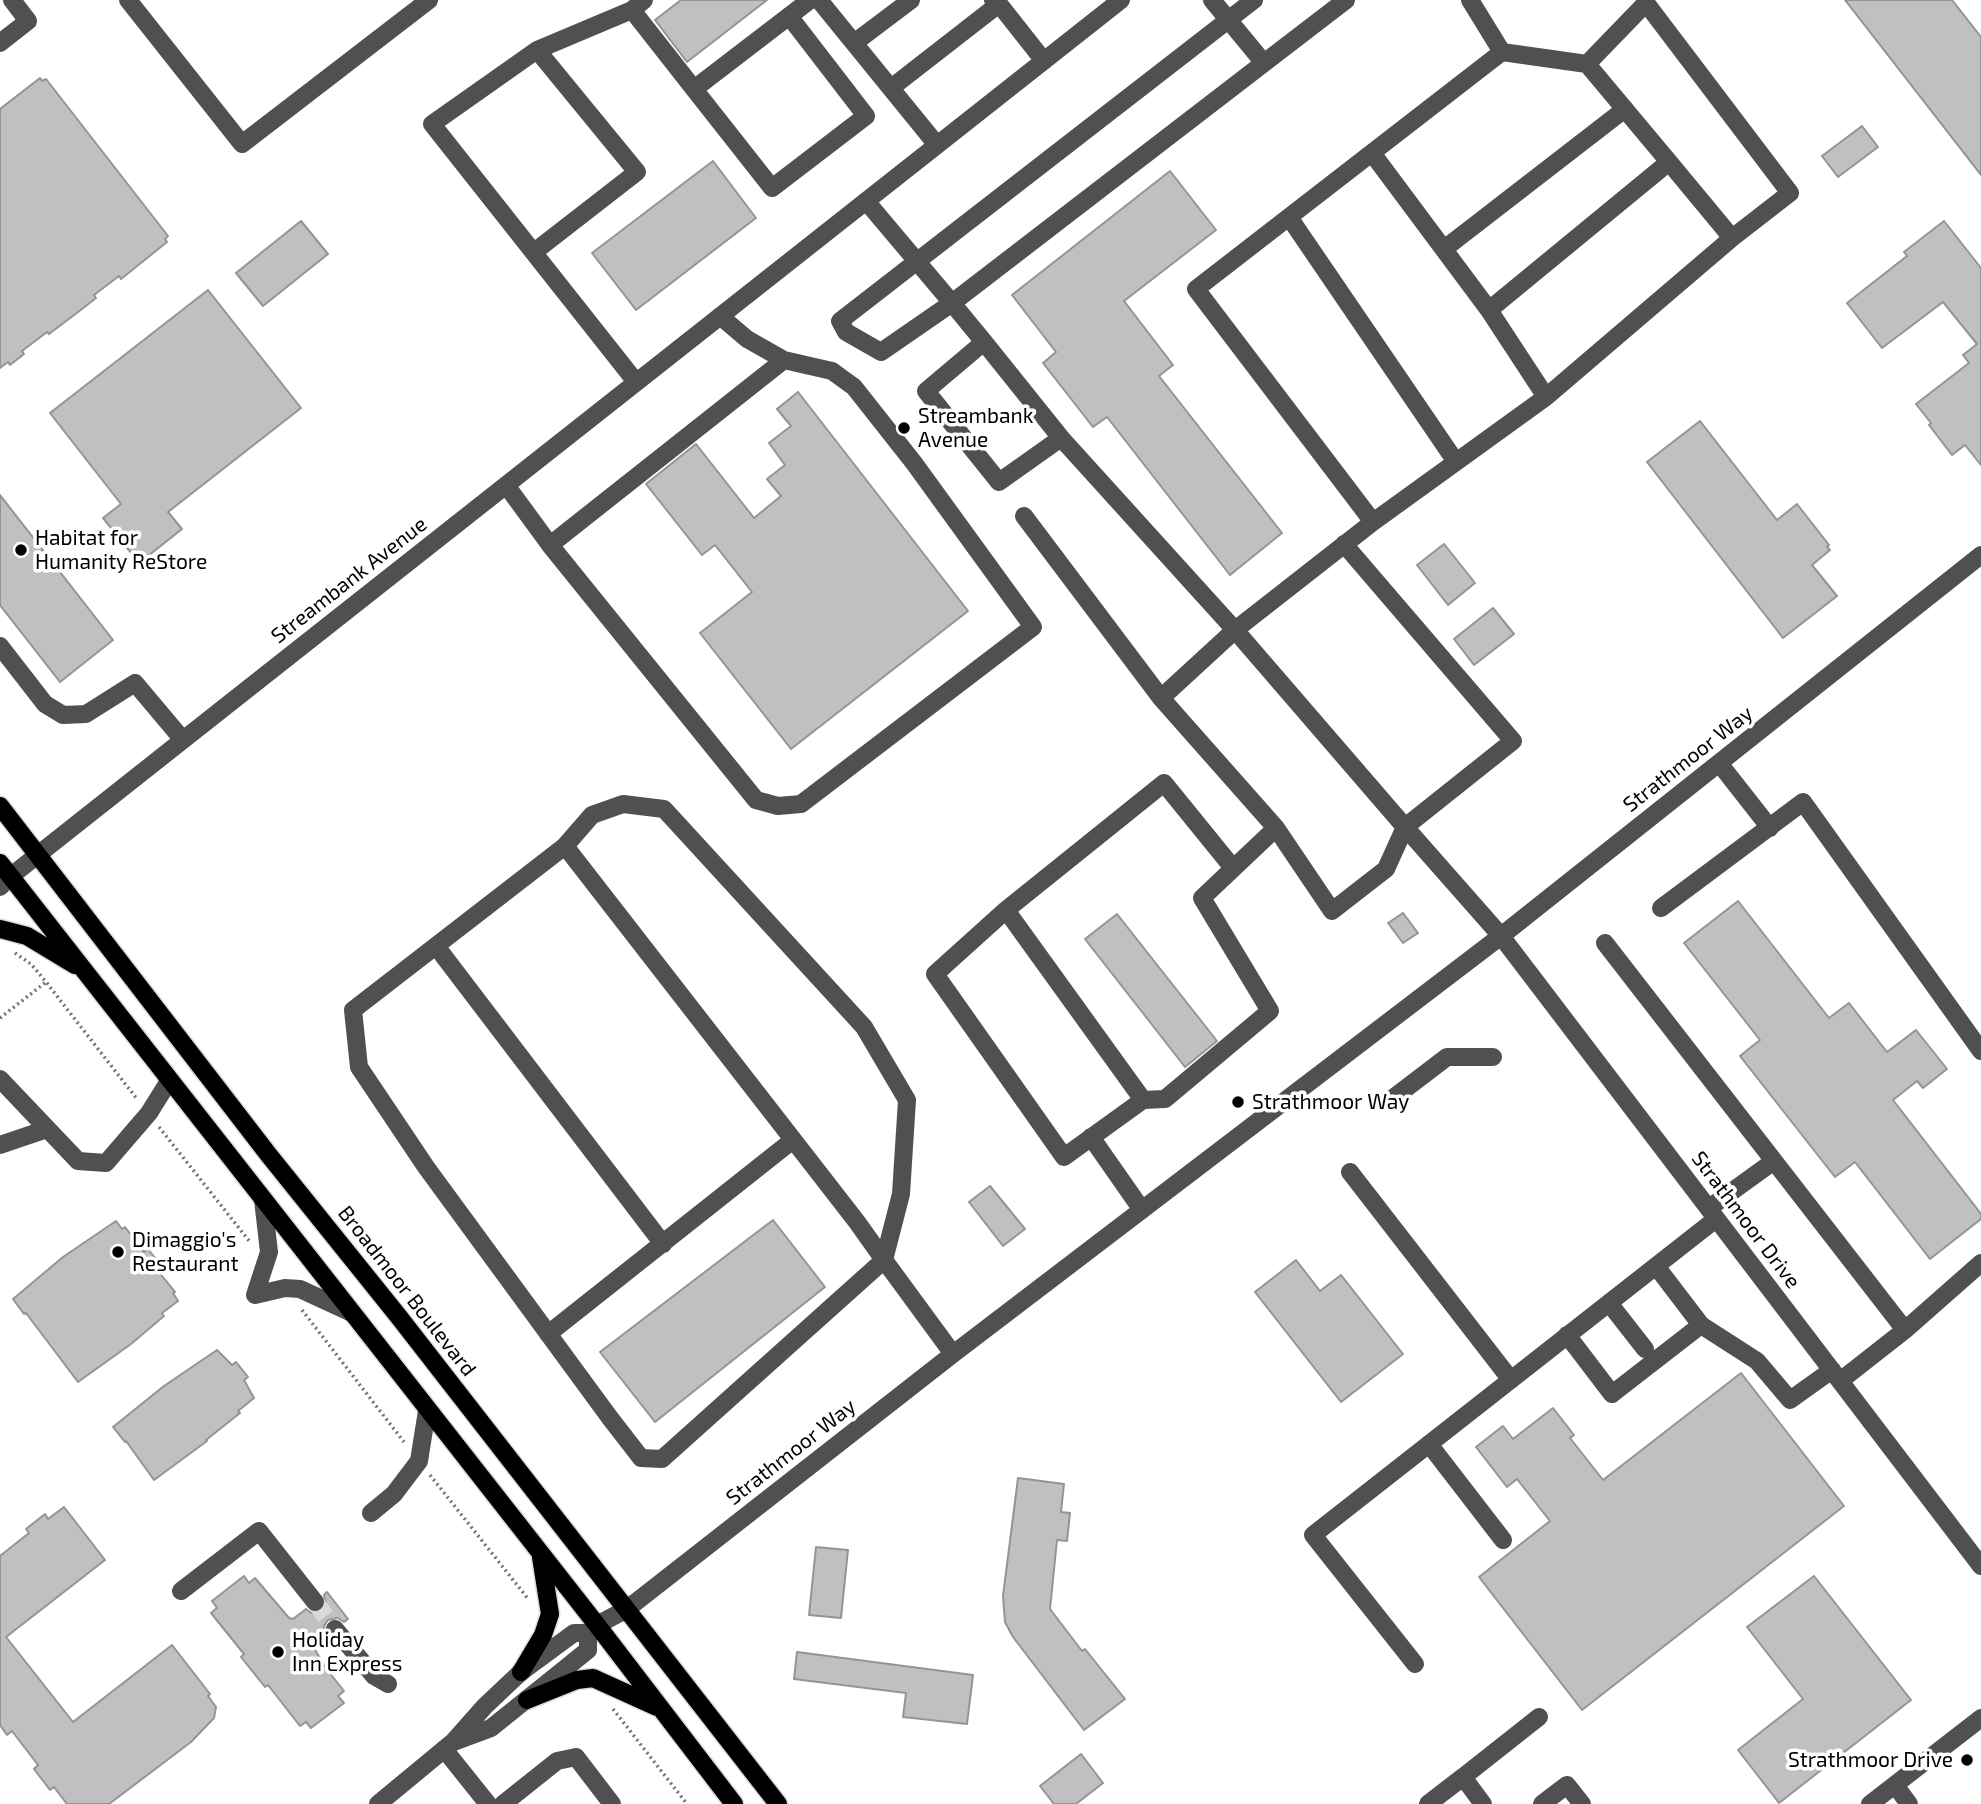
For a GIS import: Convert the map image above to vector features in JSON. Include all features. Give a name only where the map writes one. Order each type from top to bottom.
[{"type":"main road","name":"Broadmoor Boulevard","points":[[0,806],[268,1154],[778,1804]]},
{"type":"main road","points":[[2,879],[86,972],[540,1554],[593,1629],[734,1804]]},
{"type":"main road","points":[[0,929],[27,936],[86,972]]},
{"type":"main road","points":[[522,1672],[543,1635],[550,1614],[540,1554]]},
{"type":"main road","points":[[527,1700],[576,1680],[593,1678],[660,1709]]},
{"type":"street","points":[[0,43],[28,21],[12,0]]},
{"type":"street","points":[[131,1],[242,145],[429,0]]},
{"type":"street","points":[[694,89],[810,0]]},
{"type":"street","points":[[819,0],[937,145]]},
{"type":"street","points":[[854,43],[911,0]]},
{"type":"street","name":"Streambank Avenue","points":[[2,879],[38,855],[1121,0]]},
{"type":"street","points":[[1212,0],[1264,63]]},
{"type":"street","points":[[1254,0],[840,321],[846,331],[881,352],[952,303],[1346,0]]},
{"type":"street","points":[[1470,0],[1502,52]]},
{"type":"street","points":[[891,88],[996,2],[1044,61]]},
{"type":"street","points":[[1161,698],[1235,630],[1373,522],[1546,397],[1732,238],[1790,193],[1646,3],[1587,64]]},
{"type":"street","points":[[636,382],[432,124],[537,50],[638,5],[694,89],[772,188],[866,116],[789,16]]},
{"type":"street","points":[[534,252],[637,172],[537,50]]},
{"type":"street","points":[[1373,522],[1196,289],[1502,52],[1587,64],[1732,238]]},
{"type":"street","points":[[1444,249],[1625,109]]},
{"type":"street","points":[[1372,153],[1489,310],[1546,397]]},
{"type":"street","points":[[1489,310],[1669,162]]},
{"type":"street","name":"Strathmoor Drive","points":[[866,201],[1061,438],[1235,630],[1500,936],[1981,1566]]},
{"type":"street","points":[[1289,217],[1456,462]]},
{"type":"street","points":[[506,485],[550,545],[756,800],[778,806],[801,804],[1033,627],[914,463],[854,387],[832,371],[784,360],[747,339],[720,316]]},
{"type":"street","points":[[984,342],[926,391],[999,482],[1061,438]]},
{"type":"street","points":[[550,545],[784,360]]},
{"type":"street","points":[[1024,516],[1161,698],[1276,828],[1332,911],[1386,869],[1405,827],[1513,741],[1344,544]]},
{"type":"street","name":"Strathmoor Way","points":[[448,1746],[485,1706],[522,1672],[574,1633],[593,1629],[627,1609],[953,1354],[1500,936],[1981,555]]},
{"type":"street","points":[[0,646],[46,704],[63,715],[86,714],[135,683],[183,740]]},
{"type":"street","points":[[1719,763],[1770,828]]},
{"type":"street","points":[[1233,868],[1164,783],[1006,910],[935,974],[1064,1157],[1143,1100],[1165,1098],[1270,1011],[1202,898],[1276,828]]},
{"type":"street","points":[[1661,908],[1803,802],[1981,1051]]},
{"type":"street","points":[[623,804],[664,809],[864,1027],[907,1100],[901,1194],[884,1260],[662,1459],[641,1458],[426,1167],[359,1067],[353,1010],[565,846],[592,815],[623,804]]},
{"type":"street","points":[[565,846],[793,1140],[953,1354]]},
{"type":"street","points":[[1006,910],[1143,1100]]},
{"type":"street","points":[[1605,943],[1905,1331]]},
{"type":"street","points":[[436,946],[663,1244]]},
{"type":"street","points":[[1388,1102],[1447,1056],[1493,1056]]},
{"type":"street","points":[[0,1079],[78,1161],[106,1163],[149,1113],[169,1081]]},
{"type":"street","points":[[0,1144],[47,1129]]},
{"type":"street","points":[[1091,1137],[1142,1210]]},
{"type":"street","points":[[548,1334],[793,1140]]},
{"type":"street","points":[[1415,1664],[1313,1535],[1656,1266],[1712,1213],[1774,1161]]},
{"type":"street","points":[[1350,1171],[1511,1380]]},
{"type":"street","points":[[263,1200],[269,1252],[255,1295],[285,1288],[300,1289],[352,1314]]},
{"type":"street","points":[[1656,1266],[1701,1325],[1757,1361],[1790,1400],[1836,1376],[1905,1331],[1981,1263]]},
{"type":"street","points":[[1609,1303],[1645,1349]]},
{"type":"street","points":[[1567,1335],[1612,1394],[1701,1325]]},
{"type":"street","points":[[371,1513],[394,1494],[419,1461],[427,1411]]},
{"type":"street","points":[[1429,1444],[1503,1540]]},
{"type":"street","points":[[181,1591],[259,1531],[315,1602]]},
{"type":"street","points":[[335,1629],[374,1676],[387,1684]]},
{"type":"street","points":[[378,1804],[448,1746],[491,1728],[527,1700],[588,1650],[593,1629]]},
{"type":"street","points":[[1428,1804],[1539,1717]]},
{"type":"street","points":[[1870,1804],[1981,1718]]},
{"type":"street","points":[[448,1746],[488,1804]]},
{"type":"street","points":[[503,1804],[557,1761],[576,1757],[612,1804]]},
{"type":"street","points":[[1463,1777],[1483,1804]]},
{"type":"street","points":[[1542,1804],[1567,1785],[1582,1804]]},
{"type":"street","points":[[1895,1785],[1909,1804]]},
{"type":"path","points":[[11,951],[31,964],[135,1096]]},
{"type":"path","points":[[0,1018],[46,982]]},
{"type":"path","points":[[161,1128],[250,1242]]},
{"type":"path","points":[[295,1300],[405,1444]]},
{"type":"path","points":[[430,1475],[530,1601]]},
{"type":"path","points":[[613,1709],[687,1804]]},
{"type":"building","points":[[681,0],[767,0],[687,62],[655,20]]},
{"type":"building","points":[[1845,0],[1952,0],[1981,37],[1981,175]]},
{"type":"building","points":[[40,78],[42,81],[46,79],[168,236],[165,239],[167,242],[121,279],[119,276],[94,295],[96,298],[82,309],[22,351],[24,354],[10,365],[8,362],[0,368],[0,109]]},
{"type":"building","points":[[1862,126],[1878,147],[1838,177],[1822,156]]},
{"type":"building","points":[[713,161],[756,218],[636,310],[592,253]]},
{"type":"building","points":[[1170,171],[1216,230],[1124,301],[1173,365],[1159,376],[1282,533],[1230,575],[1107,417],[1093,427],[1043,363],[1056,352],[1012,295]]},
{"type":"building","points":[[301,221],[328,254],[263,306],[236,273]]},
{"type":"building","points":[[1944,221],[1981,268],[1981,465],[1965,445],[1952,455],[1916,404],[1969,363],[1963,355],[1977,344],[1943,302],[1882,348],[1847,303],[1907,256],[1904,252]]},
{"type":"building","points":[[208,290],[301,408],[168,512],[182,529],[148,556],[132,554],[103,518],[121,504],[50,413]]},
{"type":"building","points":[[798,392],[968,611],[791,749],[700,633],[752,592],[715,545],[702,555],[646,484],[696,444],[754,518],[781,496],[767,479],[785,465],[769,443],[791,426],[777,409]]},
{"type":"building","points":[[1700,421],[1777,520],[1797,504],[1829,545],[1827,547],[1830,550],[1812,565],[1837,596],[1783,638],[1647,462]]},
{"type":"building","name":"Habitat for Humanity ReStore","points":[[0,495],[113,640],[60,682],[0,605]]},
{"type":"building","points":[[1444,544],[1475,583],[1448,605],[1417,565]]},
{"type":"building","points":[[1493,608],[1514,634],[1474,665],[1454,639]]},
{"type":"building","points":[[1738,901],[1829,1018],[1849,1003],[1887,1052],[1916,1030],[1947,1069],[1923,1088],[1917,1081],[1893,1100],[1981,1214],[1981,1219],[1930,1259],[1855,1162],[1835,1177],[1740,1056],[1760,1040],[1684,943]]},
{"type":"building","points":[[1403,913],[1418,933],[1403,943],[1388,923]]},
{"type":"building","points":[[1117,914],[1217,1041],[1185,1067],[1085,939]]},
{"type":"building","points":[[990,1186],[1025,1229],[1003,1246],[969,1202]]},
{"type":"building","points":[[773,1220],[825,1287],[655,1422],[600,1352]]},
{"type":"building","points":[[116,1221],[122,1229],[125,1227],[144,1252],[148,1249],[159,1263],[155,1267],[175,1292],[173,1293],[178,1301],[131,1344],[78,1382],[13,1299],[63,1257]]},
{"type":"building","points":[[1296,1260],[1320,1291],[1341,1275],[1403,1354],[1341,1402],[1255,1292]]},
{"type":"building","points":[[217,1350],[232,1365],[236,1362],[248,1377],[244,1380],[254,1398],[207,1441],[154,1480],[113,1427],[164,1386]]},
{"type":"building","points":[[1741,1373],[1844,1506],[1582,1710],[1479,1577],[1550,1521],[1517,1479],[1507,1487],[1476,1447],[1503,1426],[1513,1439],[1553,1408],[1574,1435],[1570,1438],[1603,1480]]},
{"type":"building","points":[[1018,1478],[1064,1484],[1061,1512],[1070,1513],[1067,1541],[1057,1540],[1050,1609],[1082,1651],[1085,1649],[1125,1699],[1084,1730],[1013,1637],[1005,1622],[1003,1596]]},
{"type":"building","points":[[64,1507],[105,1560],[6,1637],[73,1722],[172,1645],[210,1694],[208,1696],[216,1707],[214,1718],[191,1742],[109,1804],[67,1804],[54,1787],[50,1790],[34,1769],[38,1765],[12,1731],[7,1735],[0,1725],[0,1556],[29,1533],[26,1529],[45,1514],[48,1519]]},
{"type":"building","points":[[816,1547],[848,1550],[841,1618],[809,1615]]},
{"type":"building","name":"Holiday Inn Express","points":[[244,1576],[249,1583],[255,1578],[289,1618],[293,1619],[306,1609],[311,1613],[321,1611],[326,1606],[324,1595],[327,1592],[348,1619],[344,1622],[338,1618],[328,1620],[324,1626],[326,1636],[313,1646],[344,1691],[338,1696],[344,1703],[311,1728],[306,1722],[300,1726],[268,1685],[265,1687],[241,1657],[244,1654],[211,1613],[217,1608],[212,1601]]},
{"type":"building","points":[[1814,1576],[1911,1700],[1779,1803],[1738,1750],[1803,1699],[1747,1627]]},
{"type":"building","points":[[797,1652],[973,1675],[967,1724],[903,1717],[906,1693],[794,1679]]},
{"type":"building","points":[[1081,1754],[1103,1783],[1076,1804],[1054,1804],[1040,1786]]},
{"type":"tunnel","points":[[315,1602],[335,1629]]},
{"type":"place","name":"Streambank Avenue","points":[[904,428]]},
{"type":"place","name":"Habitat for Humanity ReStore","points":[[21,550]]},
{"type":"place","name":"Strathmoor Way","points":[[1238,1102]]},
{"type":"place","name":"Dimaggio's Restaurant","points":[[118,1252]]},
{"type":"place","name":"Holiday Inn Express","points":[[278,1652]]},
{"type":"place","name":"Strathmoor Drive","points":[[1967,1760]]}]
